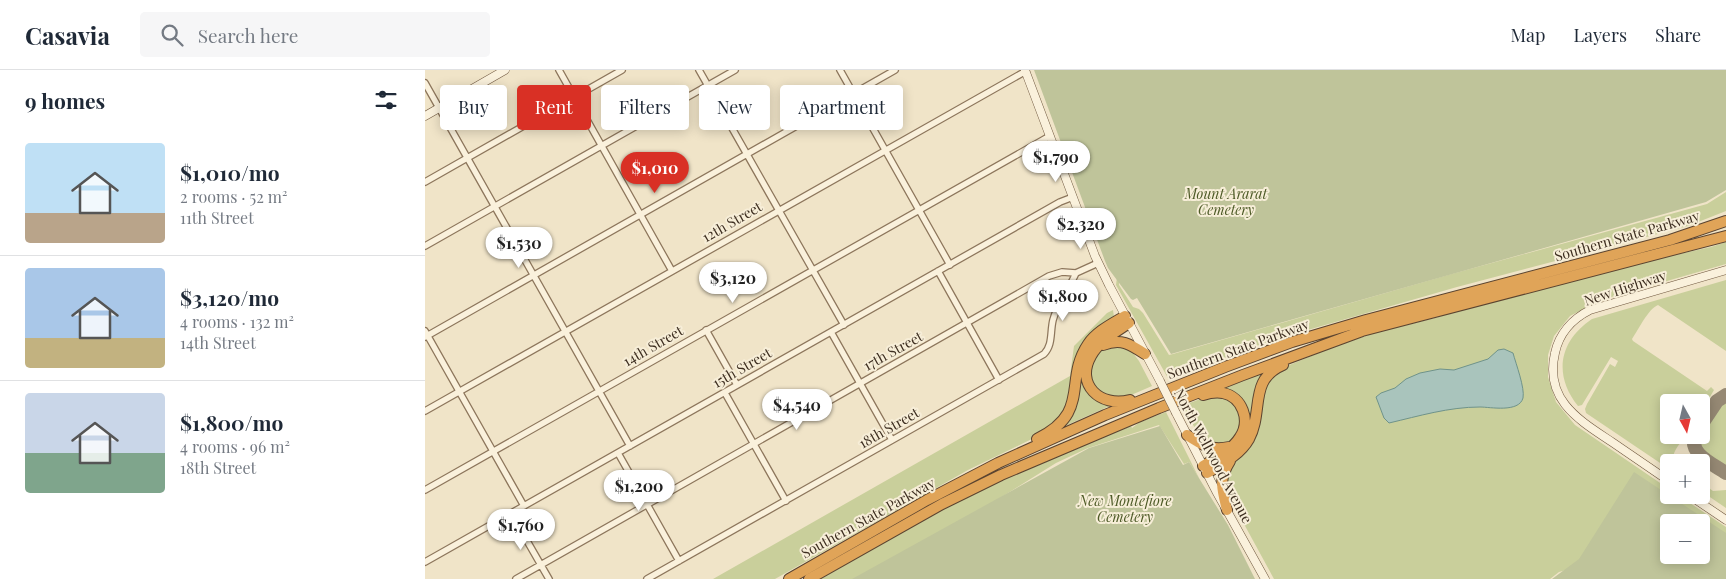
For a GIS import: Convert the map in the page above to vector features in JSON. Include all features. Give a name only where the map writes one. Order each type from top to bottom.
[{"type":"highway","name":"Southern State Parkway","points":[[789,579],[950,488],[1161,386],[1292,342],[1366,320],[1670,240],[1726,220]]},
{"type":"highway","name":"Southern State Parkway","points":[[809,579],[965,492],[1077,442],[1307,350],[1362,331],[1726,236]]},
{"type":"highway","points":[[1127,319],[1097,347],[1089,359],[1087,373],[1090,386],[1101,398],[1122,402],[1161,386]]},
{"type":"highway","points":[[998,464],[1048,433],[1061,421],[1073,403],[1080,362],[1086,348],[1100,332],[1127,319]]},
{"type":"highway","points":[[1097,347],[1120,341],[1129,343],[1145,354]]},
{"type":"highway","points":[[1227,510],[1221,478],[1224,470],[1232,458],[1243,448],[1252,431],[1257,416],[1260,388],[1264,379],[1275,369],[1307,350]]},
{"type":"highway","points":[[1159,408],[1211,393],[1222,393],[1230,396],[1241,406],[1245,418],[1243,432],[1233,446],[1205,470]]},
{"type":"highway","points":[[1187,435],[1202,445],[1211,448],[1221,449],[1233,446]]},
{"type":"highway","points":[[1205,470],[1232,458]]},
{"type":"main road","points":[[425,116],[505,70]]},
{"type":"main road","name":"North Wellwood Avenue","points":[[1026,70],[1098,263],[1205,470],[1265,579]]},
{"type":"main road","name":"New Highway","points":[[1660,475],[1570,412],[1559,397],[1555,385],[1553,367],[1555,350],[1567,328],[1576,319],[1590,310],[1726,270]]},
{"type":"main road","points":[[1702,504],[1726,520]]},
{"type":"street","points":[[559,70],[567,85]]},
{"type":"street","points":[[591,87],[622,70]]},
{"type":"street","points":[[699,70],[708,85],[735,70]]},
{"type":"street","points":[[840,70],[848,85]]},
{"type":"street","points":[[869,85],[895,70]]},
{"type":"street","name":"12th Street","points":[[425,411],[1026,70]]},
{"type":"street","points":[[425,83],[630,446]]},
{"type":"street","points":[[425,246],[699,90]]},
{"type":"street","points":[[591,127],[672,271]]},
{"type":"street","points":[[425,182],[517,129]]},
{"type":"street","points":[[733,130],[844,325]]},
{"type":"street","points":[[524,506],[426,334],[789,130]]},
{"type":"street","points":[[874,130],[950,264]]},
{"type":"street","name":"14th Street","points":[[425,490],[1050,136]]},
{"type":"street","name":"15th Street","points":[[425,562],[950,264],[1073,197]]},
{"type":"street","points":[[1076,272],[1098,263]]},
{"type":"street","points":[[938,272],[999,380]]},
{"type":"street","name":"17th Street","points":[[516,579],[1052,275],[1062,272],[1076,272]]},
{"type":"street","name":"18th Street","points":[[647,579],[1047,351],[1050,344],[1054,316],[1076,272]]},
{"type":"street","points":[[706,330],[737,385]]},
{"type":"street","points":[[831,332],[893,440]]},
{"type":"street","points":[[725,393],[785,501]]},
{"type":"street","points":[[618,453],[679,561]]},
{"type":"street","points":[[511,513],[549,579]]},
{"type":"green space","name":"Mount Ararat Cemetery","points":[[1034,70],[1726,70],[1726,190],[1706,202],[1171,354],[1137,298],[1131,299],[1108,268]]},
{"type":"green space","points":[[1726,192],[1726,211],[1688,226],[1457,287],[1280,338],[1185,372],[1169,380],[1116,285],[1117,277],[1119,276],[1119,285],[1133,307],[1143,313],[1169,355],[1448,275],[1707,204]]},
{"type":"green space","points":[[1726,242],[1726,264],[1601,300],[1570,316],[1554,336],[1548,355],[1548,377],[1556,402],[1575,425],[1660,483],[1660,504],[1692,504],[1706,514],[1660,514],[1660,564],[1710,564],[1710,516],[1726,527],[1726,579],[1573,568],[1559,572],[1550,579],[1274,579],[1226,491],[1223,475],[1252,441],[1262,388],[1275,371],[1328,349],[1374,333],[1439,317],[1463,307]]},
{"type":"green space","points":[[1726,280],[1726,351],[1658,305],[1647,315],[1632,339],[1707,391],[1711,387],[1714,390],[1710,397],[1710,394],[1660,394],[1660,444],[1680,444],[1674,454],[1660,454],[1660,463],[1586,413],[1587,404],[1610,364],[1615,367],[1618,361],[1611,357],[1582,405],[1578,406],[1570,394],[1563,371],[1563,359],[1566,348],[1572,338],[1592,319]]},
{"type":"green space","points":[[1113,310],[1114,317],[1101,326],[1069,402],[1058,422],[1034,438],[968,470],[775,579],[713,579],[1070,376],[1074,346],[1107,313]]},
{"type":"green space","points":[[1112,343],[1130,349],[1139,361],[1152,386],[1122,399],[1100,395],[1090,378],[1092,366],[1097,353]]},
{"type":"green space","points":[[1094,345],[1086,384],[1114,404],[1056,430],[1078,377]]},
{"type":"green space","points":[[1266,370],[1251,427],[1231,450],[1246,413],[1219,389]]},
{"type":"green space","points":[[1213,394],[1235,402],[1240,418],[1240,425],[1235,436],[1223,445],[1215,447],[1197,437],[1199,435],[1182,406]]},
{"type":"green space","points":[[1726,402],[1726,467],[1710,457],[1710,454],[1704,452],[1699,444],[1710,444],[1710,422]]},
{"type":"green space","points":[[1166,412],[1200,480],[1189,462],[1184,464],[1159,425],[1088,448],[1056,463],[971,516],[854,579],[820,579],[958,500],[992,483],[1131,426],[1132,428],[1140,422]]},
{"type":"green space","name":"New Montefiore Cemetery","points":[[1160,426],[1183,465],[1189,462],[1228,525],[1255,579],[852,579],[1089,448]]},
{"type":"green space","points":[[1634,472],[1660,489],[1660,504],[1682,504],[1697,514],[1660,514],[1660,564],[1710,564],[1710,522],[1726,533],[1726,579],[1552,579],[1579,559]]},
{"type":"green space","points":[[1710,489],[1713,491],[1726,490],[1726,508],[1710,497]]},
{"type":"water","points":[[1504,349],[1513,353],[1522,382],[1523,398],[1516,406],[1504,408],[1480,407],[1434,412],[1389,423],[1384,418],[1376,397],[1381,393],[1395,388],[1406,379],[1420,373],[1440,369],[1454,370],[1488,359],[1498,350]]},
{"type":"taxiway","points":[[1710,412],[1717,401],[1726,395]]},
{"type":"taxiway","points":[[1694,444],[1698,453],[1703,458],[1726,473]]}]
